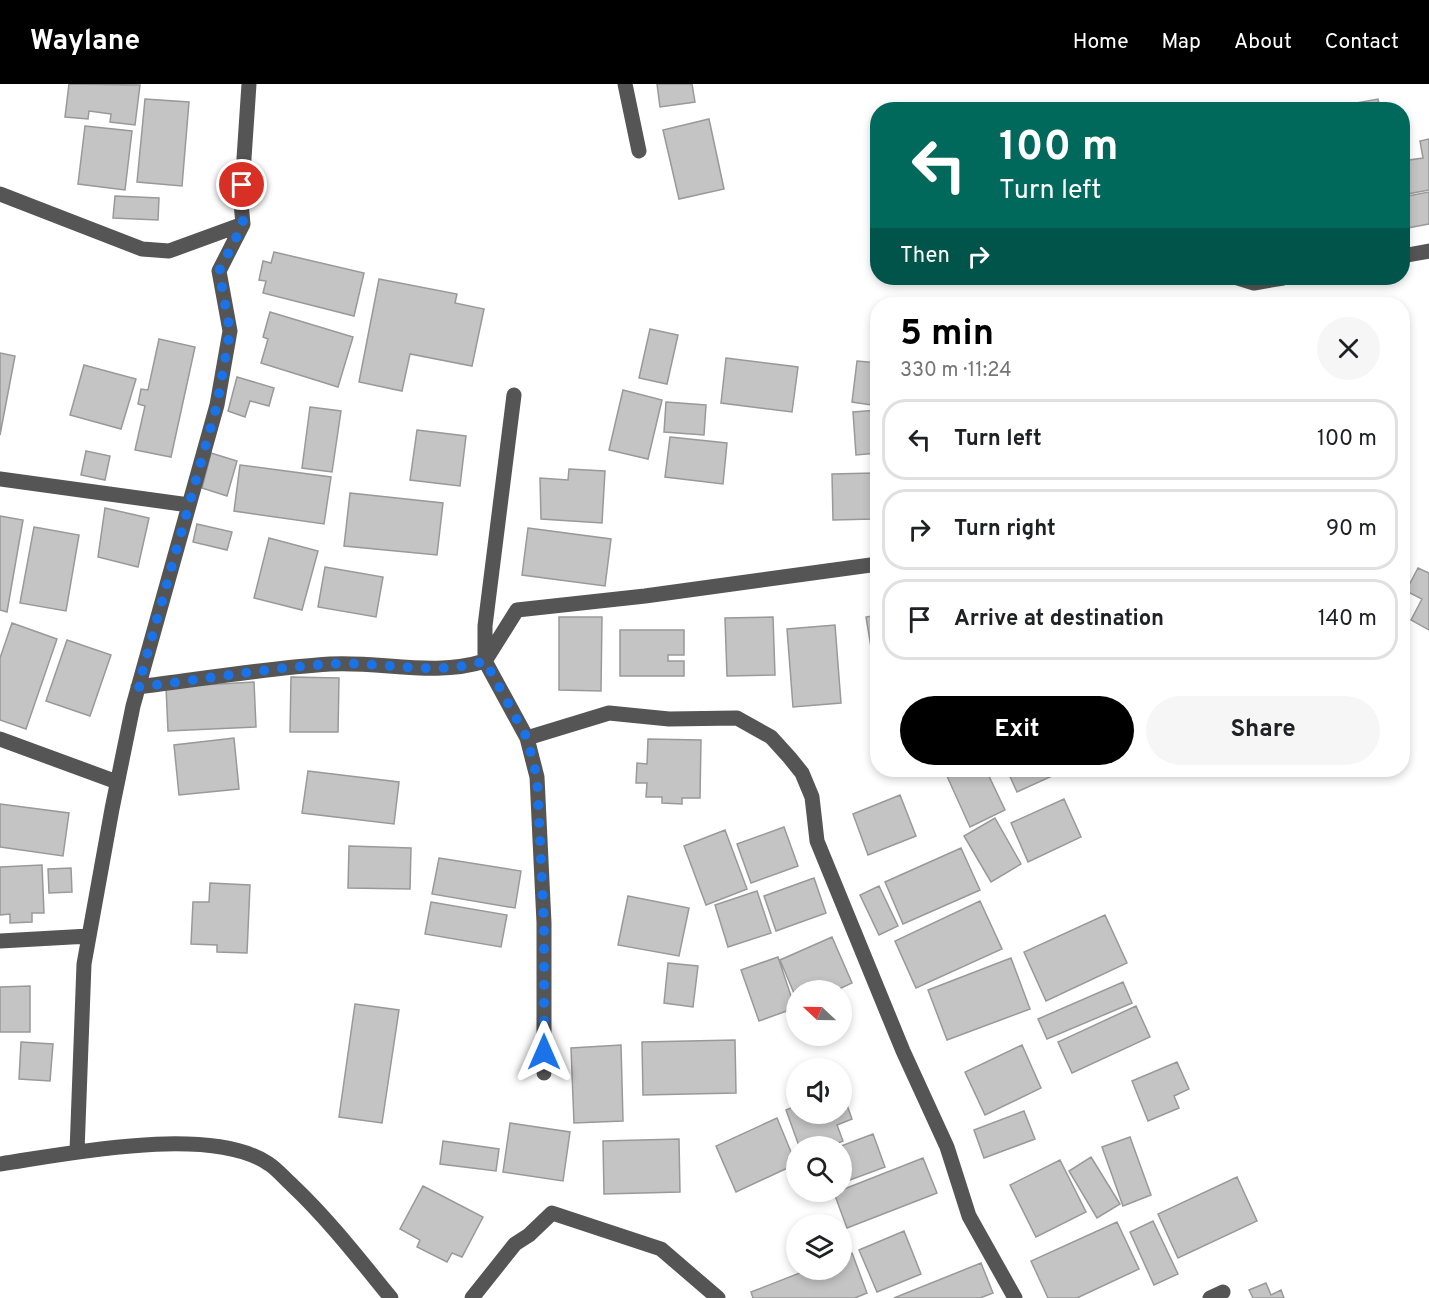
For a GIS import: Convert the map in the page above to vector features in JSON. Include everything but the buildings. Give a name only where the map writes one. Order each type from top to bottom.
[{"type":"street","points":[[77,1152],[84,964],[88,936],[117,782],[138,687],[189,505],[226,360],[230,331],[219,271],[243,224],[241,203],[249,84]]},
{"type":"street","points":[[625,84],[639,151]]},
{"type":"street","points":[[0,194],[142,249],[169,251],[243,224]]},
{"type":"street","points":[[1410,255],[1429,251]]},
{"type":"street","points":[[514,395],[485,626],[485,661],[527,738],[537,777],[544,923],[544,1073]]},
{"type":"street","points":[[0,479],[189,505]]},
{"type":"street","points":[[138,687],[331,664],[418,670],[465,667],[485,661],[517,610],[645,596],[870,565]]},
{"type":"street","points":[[527,738],[609,713],[669,719],[737,718],[771,737],[790,758],[802,773],[812,797],[817,841],[903,1051],[947,1147],[969,1216],[1015,1298]]},
{"type":"street","points":[[0,739],[117,782]]},
{"type":"street","points":[[0,941],[88,936]]},
{"type":"street","points":[[0,1164],[135,1144],[197,1146],[243,1152],[268,1164],[318,1210],[391,1298]]},
{"type":"street","points":[[472,1298],[515,1244],[529,1235],[552,1213],[661,1249],[718,1298]]},
{"type":"route","points":[[242,185],[243,224],[219,271],[230,331],[217,405],[138,687],[331,664],[418,670],[465,667],[485,661],[527,738],[537,777],[544,923],[544,1052]]}]
